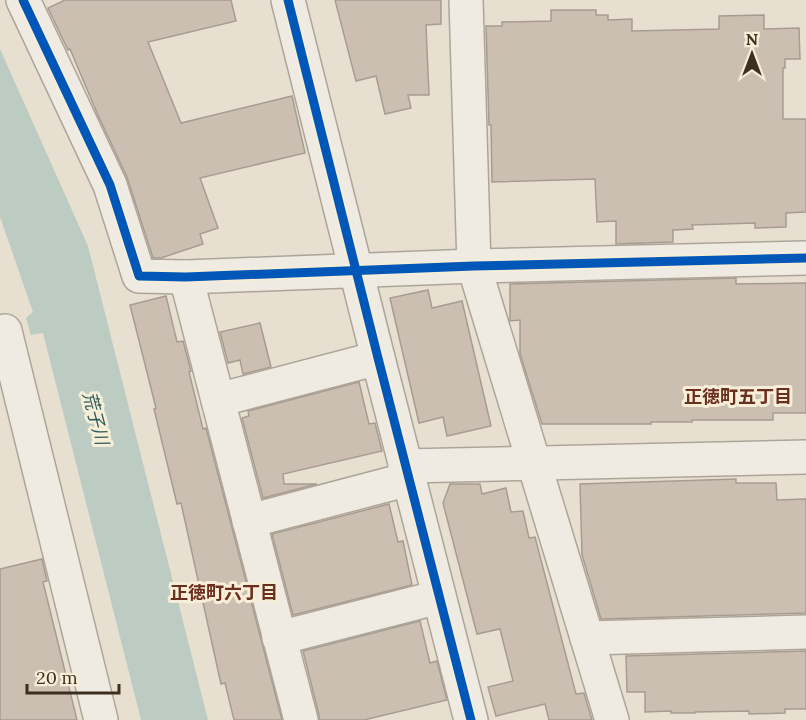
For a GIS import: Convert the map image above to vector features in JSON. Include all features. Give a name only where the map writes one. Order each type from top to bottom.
[{"type":"street","points":[[23,0],[110,185],[139,276],[186,277],[474,266],[806,258]]},
{"type":"street","points":[[288,0],[469,720]]},
{"type":"street","points":[[466,0],[474,266],[612,720]]},
{"type":"street","points":[[186,277],[301,720]]},
{"type":"street","points":[[2,327],[101,720]]},
{"type":"street","points":[[218,400],[378,358]]},
{"type":"street","points":[[249,521],[407,472],[534,463],[806,457]]},
{"type":"street","points":[[279,638],[439,597]]},
{"type":"street","points":[[587,638],[806,632]]},
{"type":"water","name":"荒子川","points":[[0,49],[88,246],[208,720],[141,720],[43,333],[31,335],[26,318],[33,312],[0,217]]},
{"type":"building","points":[[65,0],[231,0],[236,21],[148,42],[181,123],[292,96],[305,153],[200,178],[218,228],[200,234],[203,244],[161,258],[153,258],[127,177],[70,49],[68,50],[48,8]]},
{"type":"building","points":[[335,0],[441,0],[441,24],[426,25],[429,95],[408,95],[411,108],[385,114],[376,76],[356,81]]},
{"type":"building","points":[[551,10],[596,10],[596,15],[608,15],[608,20],[632,19],[632,31],[719,29],[719,16],[764,15],[764,29],[799,28],[800,59],[785,59],[785,68],[783,68],[783,119],[806,119],[806,212],[786,213],[786,227],[755,228],[755,223],[692,225],[693,229],[673,230],[673,242],[616,244],[616,221],[597,222],[595,179],[492,182],[486,26],[502,26],[502,22],[551,21]]},
{"type":"building","points":[[736,278],[736,284],[806,283],[806,413],[773,413],[773,420],[692,420],[692,422],[651,422],[651,424],[542,424],[520,354],[520,320],[510,321],[510,284]]},
{"type":"building","points":[[428,290],[432,308],[462,301],[491,426],[447,436],[443,417],[419,423],[390,298]]},
{"type":"building","points":[[166,296],[177,342],[183,341],[203,429],[206,428],[282,720],[234,720],[225,683],[221,684],[181,503],[177,504],[130,305]]},
{"type":"building","points":[[260,323],[271,367],[243,374],[240,360],[228,363],[220,332]]},
{"type":"building","points":[[359,382],[369,424],[375,423],[382,451],[283,474],[284,484],[317,484],[263,498],[242,418],[249,416],[248,411]]},
{"type":"building","points":[[736,479],[736,483],[776,483],[777,500],[806,499],[806,613],[601,619],[582,555],[580,484]]},
{"type":"building","points":[[450,484],[480,484],[482,494],[506,488],[511,512],[523,511],[529,538],[535,537],[576,694],[584,693],[592,720],[549,720],[545,704],[496,716],[488,687],[513,681],[500,629],[477,634],[443,503]]},
{"type":"building","points":[[389,504],[398,542],[403,541],[412,585],[293,615],[272,534]]},
{"type":"building","points":[[42,559],[47,581],[43,582],[77,720],[0,720],[0,569]]},
{"type":"building","points":[[420,621],[430,663],[437,661],[447,700],[364,720],[319,720],[303,651]]},
{"type":"building","points":[[806,651],[806,709],[785,709],[785,713],[749,714],[749,711],[645,712],[645,692],[627,692],[626,656]]},
{"type":"cycle path","points":[[23,0],[110,185],[139,276],[186,277],[474,266],[806,258]]},
{"type":"cycle path","points":[[288,0],[471,720]]},
{"type":"district","name":"正徳町五丁目","points":[[738,396]]},
{"type":"district","name":"正徳町六丁目","points":[[224,592]]}]
